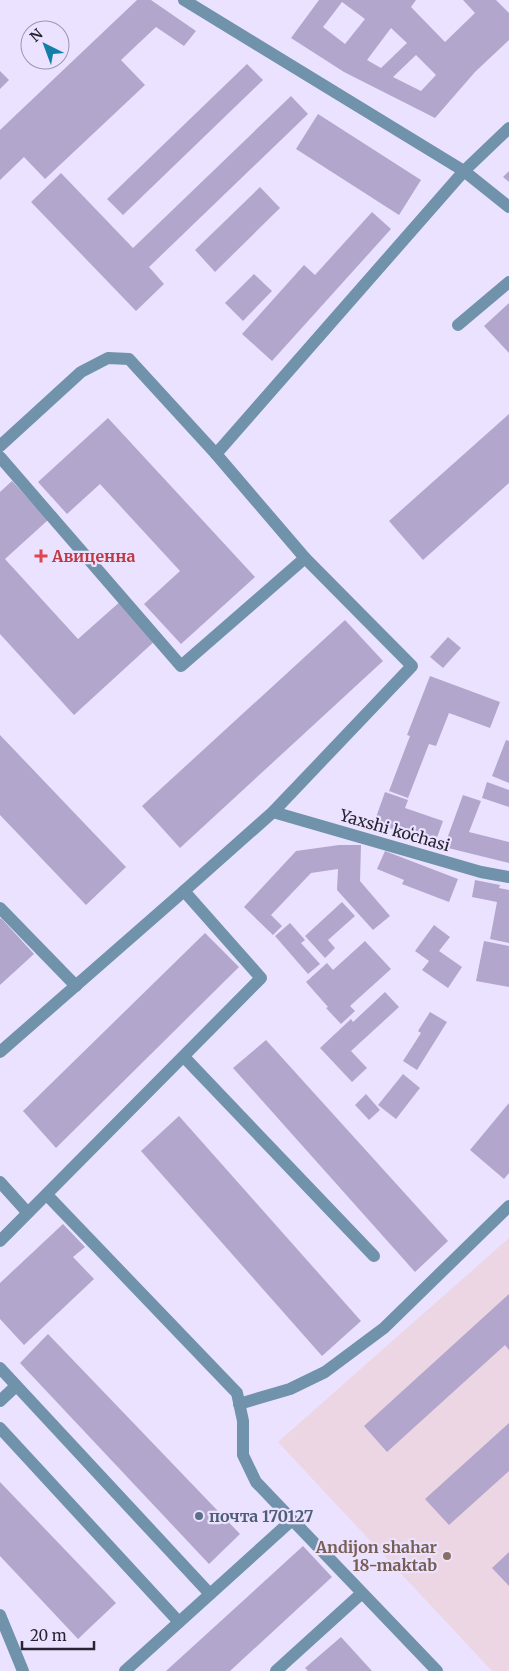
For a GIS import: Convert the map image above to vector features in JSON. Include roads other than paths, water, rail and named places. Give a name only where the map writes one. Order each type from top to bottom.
[{"type":"street","points":[[184,0],[464,171],[509,207]]},
{"type":"street","points":[[216,454],[464,171],[509,128]]},
{"type":"street","points":[[458,326],[509,282]]},
{"type":"street","points":[[0,446],[81,372],[108,358],[129,359],[216,454],[305,558],[412,666],[273,812],[0,1052]]},
{"type":"street","points":[[0,457],[181,666],[305,558]]},
{"type":"street","name":"Yaxshi koʻchasi","points":[[273,812],[481,872],[509,877]]},
{"type":"street","points":[[0,1241],[27,1212],[48,1195],[261,978],[184,891]]},
{"type":"street","points":[[0,908],[76,986]]},
{"type":"street","points":[[184,1057],[374,1256]]},
{"type":"street","points":[[0,1182],[27,1212]]},
{"type":"street","points":[[48,1195],[237,1393],[243,1421],[244,1455],[256,1482],[437,1671]]},
{"type":"street","points":[[239,1404],[290,1389],[325,1372],[384,1328],[509,1206]]},
{"type":"street","points":[[0,1368],[210,1594]]},
{"type":"street","points":[[0,1401],[16,1386]]},
{"type":"street","points":[[0,1428],[179,1622]]},
{"type":"street","points":[[125,1671],[292,1520]]},
{"type":"street","points":[[276,1671],[362,1593]]},
{"type":"street","points":[[0,1615],[23,1671]]},
{"type":"place","name":"Авиценна","points":[[41,556]]},
{"type":"place","name":"почта 170127","points":[[199,1516]]},
{"type":"place","name":"Andijon shahar 18-maktab","points":[[447,1556]]}]
